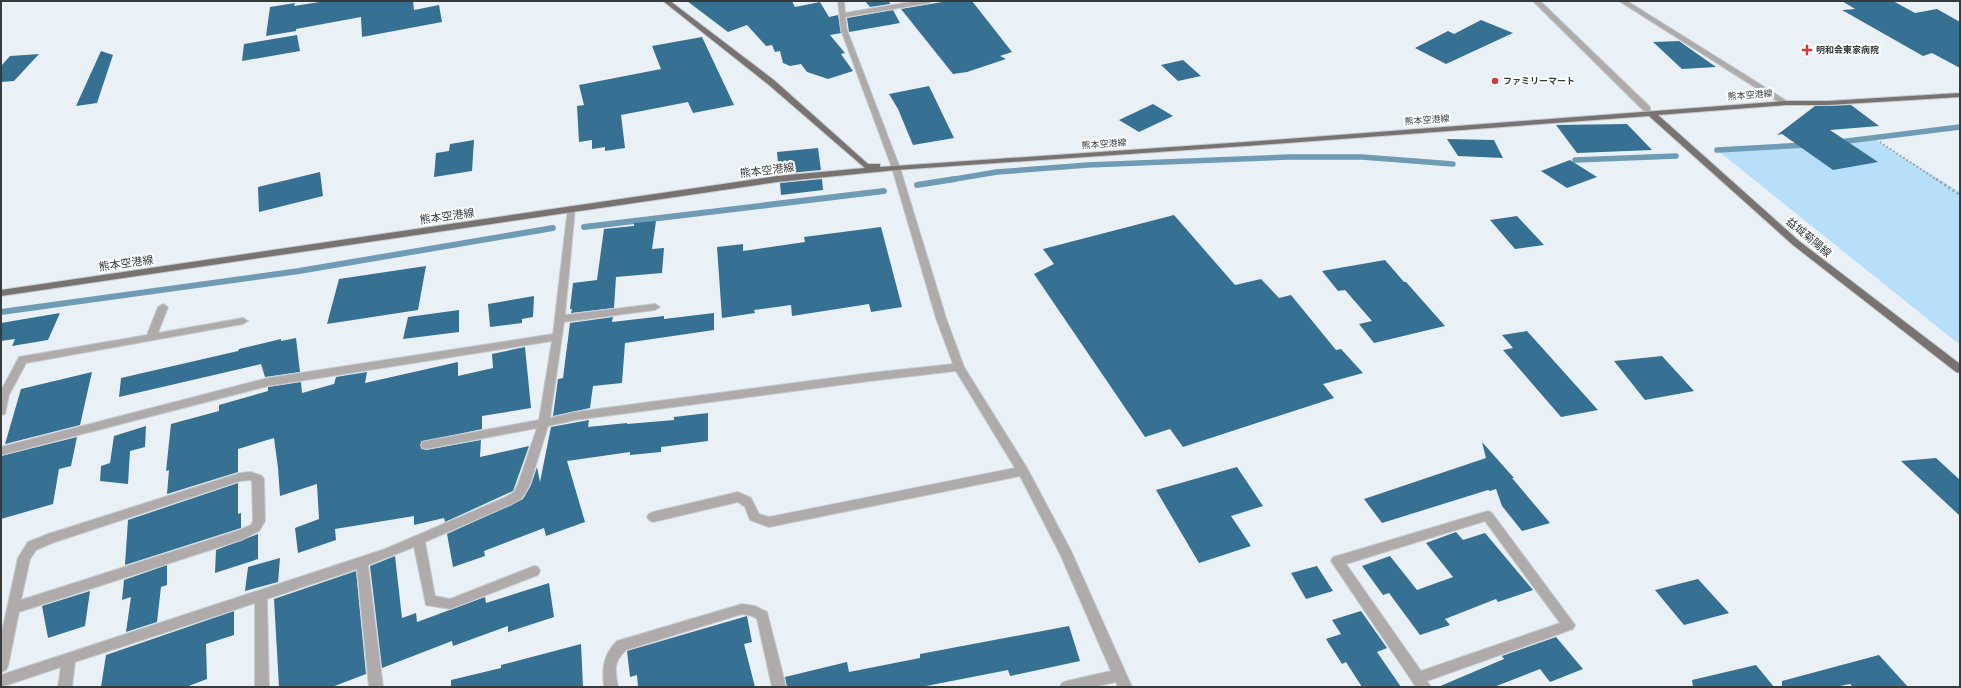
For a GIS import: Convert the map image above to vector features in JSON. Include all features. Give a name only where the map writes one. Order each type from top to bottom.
[{"type":"main road","name":"熊本空港線","points":[[666,1],[772,83],[866,166],[896,168]]},
{"type":"main road","name":"熊本空港線","points":[[1,293],[777,179],[896,168],[1649,111],[1786,103],[1828,103],[1960,95]]},
{"type":"main road","name":"益城菊陽線","points":[[1649,111],[1796,243],[1960,369]]},
{"type":"street","points":[[841,1],[844,30],[896,168],[940,318],[958,367],[1023,471],[1067,555],[1090,610],[1123,681],[1067,687]]},
{"type":"street","points":[[842,15],[929,1]]},
{"type":"street","points":[[1536,1],[1649,111]]},
{"type":"street","points":[[1623,1],[1786,103]]},
{"type":"street","points":[[1,681],[69,660],[362,562],[419,540],[508,501],[518,494],[524,484],[544,423],[558,337],[571,209]]},
{"type":"street","points":[[151,338],[163,307]]},
{"type":"street","points":[[560,319],[655,307]]},
{"type":"street","points":[[1,411],[3,395],[23,360],[243,321]]},
{"type":"street","points":[[1,451],[268,382],[558,337]]},
{"type":"street","points":[[426,445],[590,414],[870,377],[958,367]]},
{"type":"street","points":[[653,517],[738,497],[746,499],[750,504],[754,517],[769,522],[1023,471]]},
{"type":"street","points":[[1,666],[24,558],[32,546],[48,539],[240,478],[251,476],[258,479],[259,521],[255,528],[242,535],[14,608]]},
{"type":"street","points":[[1488,516],[1569,625],[1421,683],[1337,561],[1488,516]]},
{"type":"street","points":[[419,540],[430,601],[450,604],[534,571]]},
{"type":"street","points":[[362,562],[376,687]]},
{"type":"street","points":[[261,596],[262,687]]},
{"type":"street","points":[[611,687],[608,666],[612,654],[622,645],[742,609],[755,611],[763,616],[779,687]]},
{"type":"street","points":[[65,687],[69,660]]},
{"type":"path","points":[[1880,142],[1960,194]]},
{"type":"shaded area","points":[[1874,139],[1960,192],[1960,345],[1717,150]]},
{"type":"building","points":[[326,1],[413,1],[414,10],[439,5],[442,22],[362,37],[361,17],[266,36],[270,7],[295,3],[294,6]]},
{"type":"building","points":[[687,1],[792,1],[795,7],[820,2],[829,17],[838,15],[841,33],[830,35],[845,53],[841,54],[853,71],[828,79],[807,72],[801,64],[790,66],[783,63],[780,51],[775,52],[772,45],[766,46],[747,25],[728,32]]},
{"type":"building","points":[[865,1],[889,1],[890,4],[870,7]]},
{"type":"building","points":[[948,1],[972,1],[1012,52],[1000,56],[1006,59],[967,72],[953,74],[901,9]]},
{"type":"building","points":[[1842,1],[1893,1],[1915,13],[1937,9],[1960,22],[1960,68],[1932,53],[1923,56],[1842,10],[1855,9]]},
{"type":"building","points":[[893,10],[900,23],[849,32],[847,18]]},
{"type":"building","points":[[1481,20],[1513,33],[1446,64],[1415,48],[1448,31],[1454,34]]},
{"type":"building","points":[[297,35],[300,51],[242,61],[244,44]]},
{"type":"building","points":[[702,37],[734,105],[693,113],[688,102],[621,115],[625,148],[605,151],[605,147],[592,149],[592,140],[579,142],[577,106],[584,105],[579,85],[661,69],[652,46]]},
{"type":"building","points":[[1679,41],[1716,67],[1682,69],[1653,42]]},
{"type":"building","points":[[101,51],[113,55],[97,103],[76,106]]},
{"type":"building","points":[[39,54],[14,81],[1,82],[1,66],[10,56]]},
{"type":"building","points":[[1183,60],[1201,76],[1178,81],[1161,65]]},
{"type":"building","points":[[929,86],[954,138],[913,145],[898,109],[889,94]]},
{"type":"building","points":[[1153,104],[1173,116],[1139,132],[1119,120]]},
{"type":"building","points":[[1851,105],[1879,126],[1830,130],[1878,162],[1833,170],[1782,134],[1777,135],[1815,106]]},
{"type":"building","points":[[1627,124],[1652,150],[1577,153],[1556,125]]},
{"type":"building","points":[[1447,139],[1494,140],[1503,158],[1458,156]]},
{"type":"building","points":[[474,140],[472,171],[434,177],[436,153],[449,151],[450,144]]},
{"type":"building","points":[[818,148],[821,170],[779,174],[777,152]]},
{"type":"building","points":[[1570,160],[1597,177],[1567,188],[1541,171]]},
{"type":"building","points":[[320,172],[323,196],[259,212],[258,187]]},
{"type":"building","points":[[822,179],[823,190],[781,195],[780,183]]},
{"type":"building","points":[[1174,215],[1235,285],[1261,279],[1279,298],[1291,295],[1336,350],[1341,349],[1363,373],[1323,384],[1334,398],[1183,447],[1170,429],[1145,437],[1034,274],[1054,264],[1043,249]]},
{"type":"building","points":[[1517,216],[1544,245],[1515,249],[1490,220]]},
{"type":"building","points":[[656,221],[652,249],[664,248],[662,273],[616,277],[614,308],[571,313],[572,309],[570,309],[573,283],[597,280],[604,229],[634,226],[634,223]]},
{"type":"building","points":[[881,227],[902,307],[871,312],[869,304],[792,316],[791,305],[754,310],[755,313],[722,318],[717,247],[743,244],[743,251],[805,242],[804,237]]},
{"type":"building","points":[[1385,260],[1445,326],[1374,343],[1359,324],[1372,321],[1345,290],[1338,291],[1322,271]]},
{"type":"building","points":[[426,266],[418,310],[327,324],[339,279]]},
{"type":"building","points":[[534,296],[533,317],[522,319],[522,323],[490,327],[488,304]]},
{"type":"building","points":[[459,310],[459,332],[403,339],[408,317]]},
{"type":"building","points":[[60,313],[48,340],[12,346],[15,339],[1,341],[1,323]]},
{"type":"building","points":[[714,313],[714,330],[625,343],[622,383],[593,386],[590,408],[553,416],[558,379],[563,378],[570,323],[613,317],[612,322],[664,316],[664,319]]},
{"type":"building","points":[[1527,331],[1598,410],[1561,417],[1503,350],[1513,348],[1502,335]]},
{"type":"building","points":[[296,338],[300,372],[265,377],[261,364],[119,397],[121,378],[238,351],[239,349],[281,339],[281,341]]},
{"type":"building","points":[[525,347],[531,408],[482,416],[482,429],[421,442],[421,448],[426,450],[481,440],[480,457],[529,446],[513,491],[445,522],[444,518],[414,525],[414,516],[335,529],[336,540],[298,553],[295,528],[319,519],[317,484],[280,496],[274,438],[238,449],[238,472],[167,494],[169,470],[166,471],[171,424],[219,411],[219,405],[268,391],[268,387],[301,382],[302,393],[334,384],[336,377],[367,372],[365,383],[458,362],[458,376],[493,368],[492,354]]},
{"type":"building","points":[[1662,356],[1694,391],[1645,400],[1614,361]]},
{"type":"building","points":[[92,372],[80,425],[5,444],[21,389]]},
{"type":"building","points":[[708,413],[708,441],[661,447],[661,452],[630,455],[630,452],[567,461],[585,522],[546,536],[544,528],[484,551],[485,556],[453,567],[447,534],[523,499],[531,485],[537,467],[540,482],[551,427],[589,420],[588,427],[674,420],[674,417]]},
{"type":"building","points":[[146,426],[145,447],[130,451],[128,484],[100,481],[101,466],[110,463],[114,436]]},
{"type":"building","points":[[77,437],[71,466],[59,469],[53,504],[1,519],[1,456]]},
{"type":"building","points":[[1482,442],[1514,478],[1512,478],[1550,523],[1522,531],[1502,506],[1496,489],[1490,491],[1488,490],[1382,523],[1364,499],[1486,458]]},
{"type":"building","points":[[1936,458],[1960,480],[1960,516],[1901,461]]},
{"type":"building","points":[[1237,467],[1263,506],[1231,516],[1251,546],[1199,563],[1156,490]]},
{"type":"building","points":[[238,483],[238,514],[241,513],[241,528],[125,565],[128,520]]},
{"type":"building","points":[[1456,532],[1463,540],[1485,533],[1533,590],[1498,602],[1496,599],[1445,619],[1450,625],[1420,635],[1389,593],[1383,595],[1362,566],[1390,556],[1417,590],[1453,577],[1426,543]]},
{"type":"building","points":[[258,534],[258,559],[215,573],[216,550]]},
{"type":"building","points":[[395,556],[402,618],[416,613],[417,622],[485,597],[486,603],[549,583],[554,617],[508,632],[508,626],[453,646],[452,641],[382,668],[370,566]]},
{"type":"building","points":[[280,558],[278,582],[245,591],[248,567]]},
{"type":"building","points":[[167,565],[167,585],[161,587],[157,622],[126,632],[131,597],[122,600],[124,580]]},
{"type":"building","points":[[1317,566],[1333,591],[1306,599],[1291,573]]},
{"type":"building","points":[[356,571],[366,674],[332,687],[279,687],[274,599]]},
{"type":"building","points":[[1698,579],[1729,613],[1684,625],[1655,590]]},
{"type":"building","points":[[90,591],[85,626],[48,638],[42,606]]},
{"type":"building","points":[[234,611],[234,635],[206,644],[207,679],[186,687],[101,687],[106,655]]},
{"type":"building","points":[[1361,611],[1387,648],[1377,652],[1401,687],[1362,687],[1346,662],[1342,664],[1326,639],[1341,634],[1332,620]]},
{"type":"building","points":[[747,616],[752,642],[744,644],[755,687],[638,687],[637,675],[630,677],[627,651]]},
{"type":"building","points":[[1069,626],[1080,661],[1010,676],[1008,670],[921,687],[787,687],[785,677],[847,662],[849,672],[920,658],[920,654]]},
{"type":"building","points":[[1556,637],[1583,669],[1550,682],[1540,669],[1494,687],[1438,687],[1504,659],[1502,656]]},
{"type":"building","points":[[581,644],[583,687],[451,687],[451,680],[501,668],[501,665]]},
{"type":"building","points":[[1879,655],[1908,687],[1853,687],[1850,684],[1835,687],[1782,687],[1782,681]]},
{"type":"building","points":[[1756,665],[1774,687],[1693,687],[1692,680]]},
{"type":"waterway","points":[[1839,142],[1960,127]]},
{"type":"waterway","points":[[1717,150],[1807,145]]},
{"type":"waterway","points":[[1575,160],[1676,156]]},
{"type":"waterway","points":[[955,179],[997,172],[1088,165],[1288,157],[1362,157],[1453,164]]},
{"type":"waterway","points":[[917,185],[955,179]]},
{"type":"waterway","points":[[949,180],[955,179]]},
{"type":"waterway","points":[[584,227],[884,191]]},
{"type":"waterway","points":[[1,312],[299,271],[553,228]]},
{"type":"place","name":"明和会東家病院","points":[[1807,50]]},
{"type":"place","name":"ファミリーマート","points":[[1495,81]]}]
